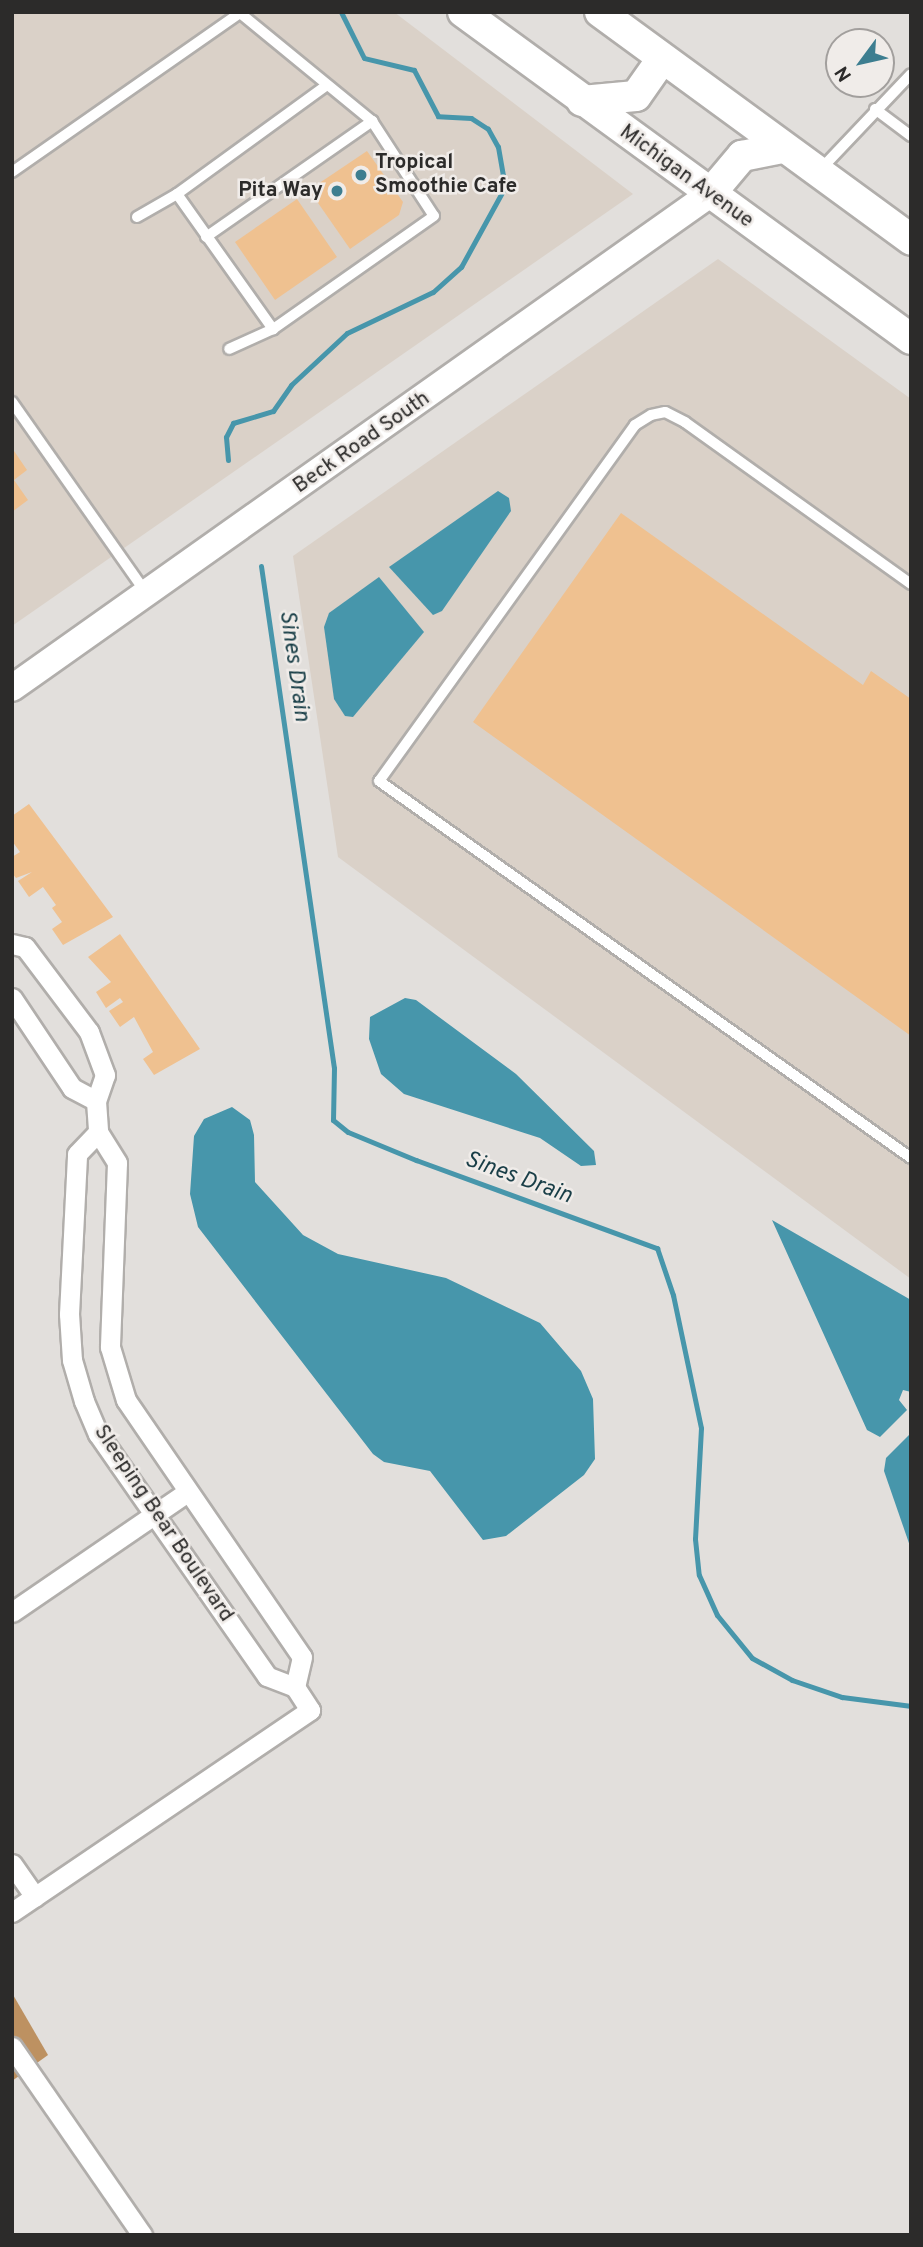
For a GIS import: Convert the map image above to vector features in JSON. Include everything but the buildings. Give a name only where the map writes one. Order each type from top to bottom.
[{"type":"main road","name":"Michigan Avenue","points":[[463,12],[911,339]]},
{"type":"main road","points":[[600,12],[911,240]]},
{"type":"main road","points":[[582,101],[636,96],[662,59]]},
{"type":"main road","points":[[710,194],[742,156],[782,148]]},
{"type":"main road","name":"Beck Road South","points":[[12,688],[710,194]]},
{"type":"street","points":[[12,944],[25,947],[89,1032],[105,1075],[96,1101],[97,1132]]},
{"type":"street","points":[[12,998],[72,1088],[96,1101]]},
{"type":"street","name":"Sleeping Bear Boulevard","points":[[97,1132],[117,1163],[110,1347],[126,1400],[187,1492],[302,1657],[295,1687],[267,1676],[98,1434],[72,1360],[77,1154],[97,1132]]},
{"type":"street","points":[[12,1612],[187,1492]]},
{"type":"street","points":[[12,1912],[310,1710],[295,1687]]},
{"type":"street","points":[[12,1864],[35,1897]]},
{"type":"street","points":[[12,2047],[142,2235]]},
{"type":"lane","points":[[12,172],[240,12],[372,121],[433,216],[273,329],[229,349]]},
{"type":"lane","points":[[817,173],[911,74]]},
{"type":"lane","points":[[137,217],[177,194],[327,85]]},
{"type":"lane","points":[[875,109],[911,136]]},
{"type":"lane","points":[[206,237],[372,121]]},
{"type":"lane","points":[[177,194],[273,329]]},
{"type":"lane","points":[[12,402],[147,594]]},
{"type":"lane","points":[[911,584],[685,422],[665,412],[651,415],[635,425],[379,781],[911,1158]]},
{"type":"shaded area","points":[[12,12],[394,12],[633,194],[12,626]]},
{"type":"shaded area","points":[[718,259],[911,399],[911,1279],[338,857],[293,556]]},
{"type":"shaded area","points":[[12,1993],[48,2055],[12,2081]]},
{"type":"water","points":[[498,491],[509,498],[511,511],[442,611],[433,615],[389,567]]},
{"type":"water","points":[[379,577],[424,632],[353,717],[345,716],[334,699],[324,627],[329,613]]},
{"type":"water","points":[[405,998],[416,1000],[516,1074],[594,1151],[596,1165],[581,1166],[540,1138],[404,1094],[381,1074],[369,1039],[370,1017]]},
{"type":"water","points":[[232,1107],[250,1120],[254,1135],[255,1182],[303,1235],[338,1254],[446,1278],[540,1323],[581,1371],[593,1399],[595,1459],[584,1475],[506,1536],[483,1540],[430,1471],[384,1462],[373,1454],[198,1227],[190,1194],[194,1136],[204,1119]]},
{"type":"water","points":[[772,1220],[911,1300],[911,1392],[903,1390],[899,1400],[907,1410],[880,1437],[867,1430]]},
{"type":"water","points":[[911,1433],[911,1549],[884,1471],[886,1458]]},
{"type":"waterway","name":"Sines Drain","points":[[228,460],[226,437],[233,423],[273,411],[291,385],[347,333],[433,292],[461,267],[505,187],[498,147],[488,129],[471,118],[438,116],[414,70],[364,58],[341,12]]},
{"type":"waterway","name":"Sines Drain","points":[[261,566],[334,1068],[333,1120],[348,1132],[416,1160],[657,1248],[673,1295],[701,1428],[695,1539],[699,1575],[717,1615],[752,1658],[792,1680],[842,1697],[911,1706]]},
{"type":"place","name":"Tropical Smoothie Cafe","points":[[361,175]]},
{"type":"place","name":"Pita Way","points":[[337,191]]}]
